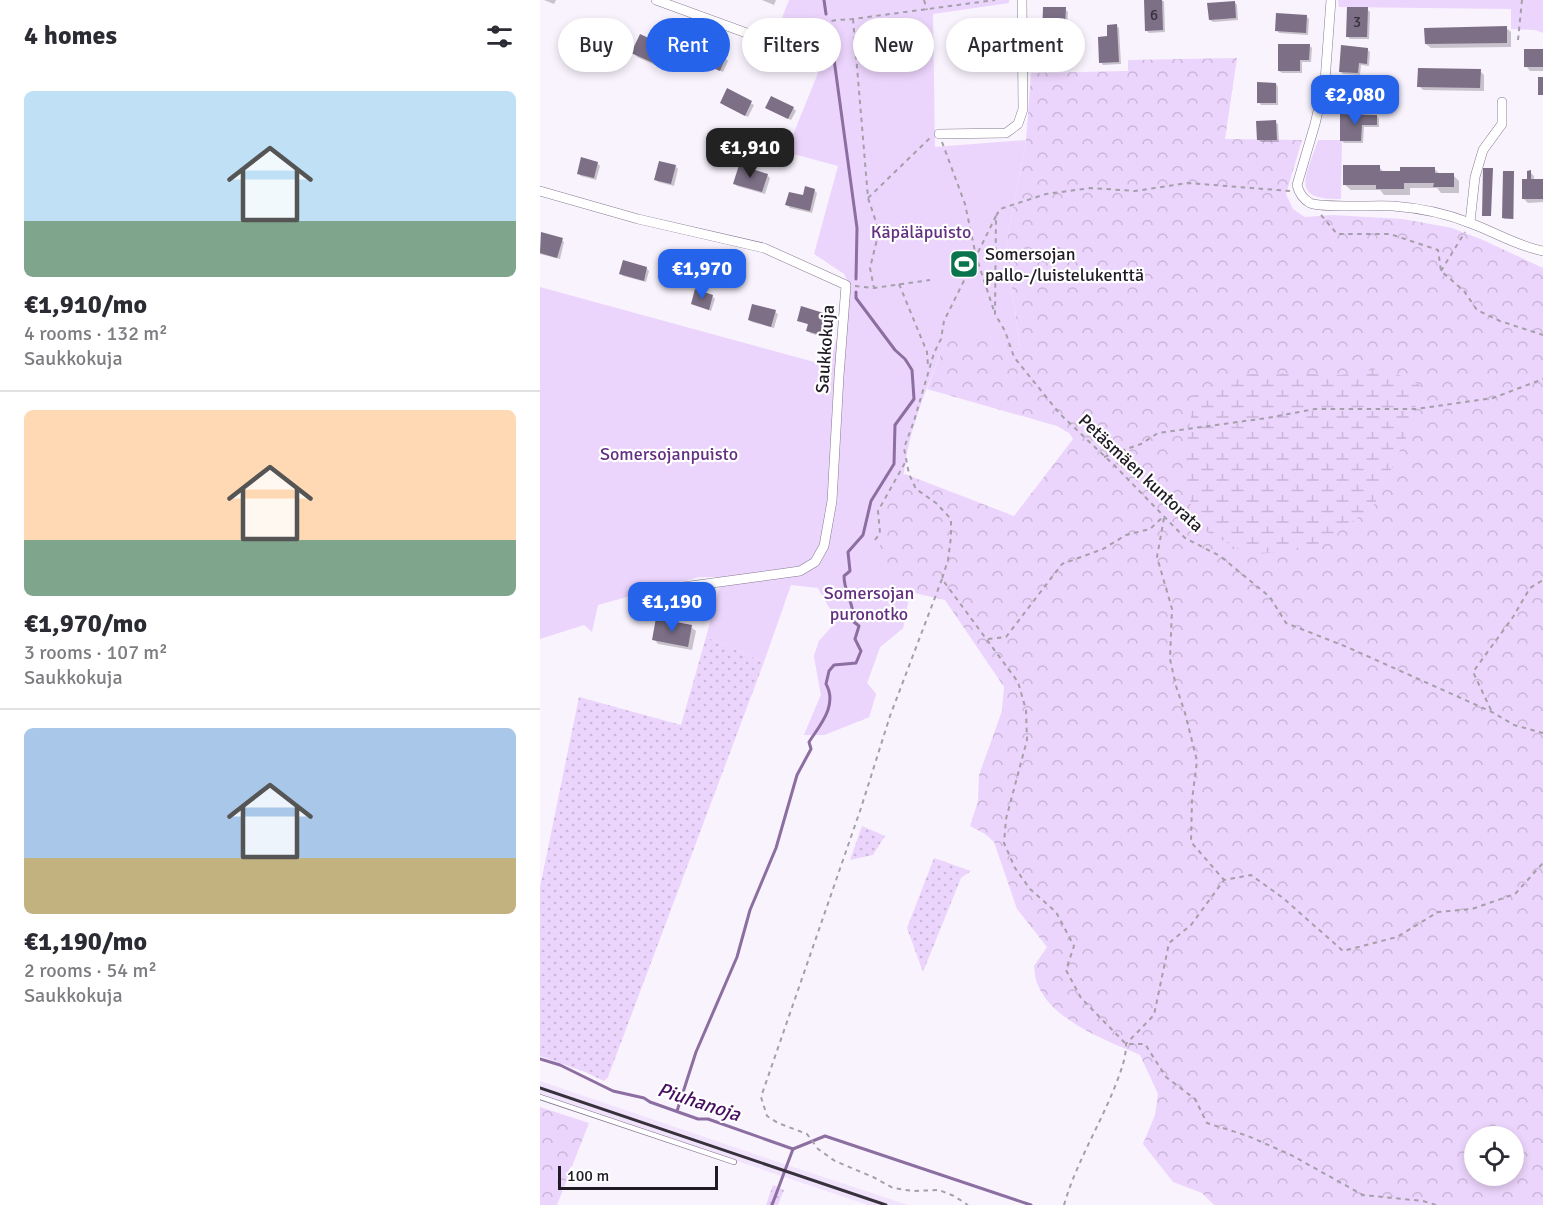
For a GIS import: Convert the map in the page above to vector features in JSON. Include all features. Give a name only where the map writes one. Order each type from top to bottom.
[{"type":"street","points":[[656,0],[742,31]]},
{"type":"street","points":[[939,134],[1006,134],[1018,124],[1023,109],[1022,0]]},
{"type":"street","points":[[1332,0],[1325,81],[1297,185],[1304,197],[1317,205],[1359,205],[1429,210],[1470,222],[1498,237],[1543,251]]},
{"type":"street","points":[[1470,222],[1475,177],[1483,150],[1502,124],[1502,102]]},
{"type":"street","name":"Saukkokuja","points":[[540,191],[669,227],[764,248],[846,285],[832,501],[824,546],[815,562],[800,570],[683,587]]},
{"type":"lane","points":[[540,1097],[734,1162]]},
{"type":"path","points":[[924,0],[927,10]]},
{"type":"path","points":[[861,18],[994,0]]},
{"type":"path","points":[[1518,40],[1522,0]]},
{"type":"path","points":[[841,20],[853,19]]},
{"type":"path","points":[[857,72],[868,198],[879,231],[870,268],[874,288]]},
{"type":"path","points":[[868,198],[928,138],[939,134],[965,204],[976,256],[995,314]]},
{"type":"path","name":"Petäsmäen kuntorata","points":[[1304,197],[1188,183],[1135,191],[1091,188],[1046,194],[1000,209],[996,216],[995,314],[1005,331],[1014,357],[1060,414],[1185,538],[1220,556],[1270,597],[1286,623],[1492,712],[1514,725],[1543,733]]},
{"type":"path","points":[[1304,197],[1337,234],[1390,234],[1438,250],[1442,271],[1464,291],[1477,310],[1500,321],[1543,335]]},
{"type":"path","points":[[968,1205],[939,1190],[913,1191],[893,1188],[836,1161],[818,1149],[807,1134],[778,1123],[767,1116],[761,1097],[861,808],[890,716],[948,561],[951,519],[936,503],[915,489],[904,448],[914,421],[928,368],[941,339],[944,321],[996,216]]},
{"type":"path","points":[[1442,271],[1470,222]]},
{"type":"path","points":[[846,285],[874,288],[930,280]]},
{"type":"path","points":[[899,284],[927,352],[928,368]]},
{"type":"path","points":[[1104,457],[1141,444],[1158,433],[1315,409],[1416,409],[1493,399],[1543,379]]},
{"type":"path","points":[[875,540],[880,533],[878,511],[906,461]]},
{"type":"path","points":[[988,639],[1006,636],[1062,564],[1102,549],[1126,535],[1150,529],[1164,516]]},
{"type":"path","points":[[1164,516],[1157,557],[1172,609],[1170,659],[1197,761],[1192,800],[1191,842],[1224,880]]},
{"type":"path","points":[[942,579],[1018,682],[1026,710],[1027,740],[1006,819],[1004,843],[1015,868],[1030,889],[1056,912],[1074,946],[1066,970],[1080,998],[1126,1044],[1145,1044],[1166,1077],[1195,1099],[1208,1124],[1248,1136],[1291,1155],[1363,1194],[1423,1201],[1436,1205]]},
{"type":"path","points":[[1492,712],[1473,672],[1513,617],[1530,588],[1543,580]]},
{"type":"path","points":[[1065,1205],[1070,1188],[1106,1111],[1126,1058],[1126,1044],[1154,1015],[1169,943],[1191,925],[1224,880],[1251,875],[1283,898],[1343,951],[1397,937],[1438,912],[1472,909],[1515,894],[1543,863]]},
{"type":"shaded area","points":[[540,1081],[908,1205],[868,1205],[540,1095]]},
{"type":"green space","name":"Somersojanpuisto","points":[[789,0],[1009,0],[1009,3],[933,14],[933,18],[853,18],[853,72],[934,72],[935,147],[1026,140],[1006,245],[1020,347],[949,333],[913,427],[903,486],[882,500],[889,522],[883,540],[874,555],[910,592],[903,628],[880,647],[867,683],[876,694],[869,717],[824,735],[804,735],[821,695],[814,656],[819,641],[837,621],[818,588],[791,585],[764,662],[706,637],[722,577],[699,577],[598,605],[592,632],[584,625],[540,639],[540,287],[829,366],[851,287],[844,274],[814,254],[838,166],[786,152],[818,72],[841,72],[841,18],[782,18]]},
{"type":"green space","points":[[1338,0],[1543,0],[1543,33],[1535,30],[1511,29],[1511,9],[1339,7]]},
{"type":"green space","name":"Somersojan puronotko","points":[[1237,58],[1225,139],[1302,140],[1286,194],[1293,209],[1305,217],[1332,215],[1403,219],[1452,228],[1543,268],[1543,1205],[1214,1205],[1202,1193],[1173,1182],[1143,1144],[1155,1115],[1158,1094],[1140,1055],[1082,1028],[1055,1009],[1045,998],[1037,983],[1034,966],[1047,947],[1017,909],[994,842],[970,826],[978,801],[979,775],[1002,711],[1004,687],[945,600],[910,592],[903,628],[880,647],[867,683],[876,694],[869,717],[824,735],[804,735],[821,695],[814,656],[819,641],[837,621],[818,588],[851,529],[905,474],[1014,516],[1073,439],[1069,433],[1057,426],[927,389],[949,332],[1020,346],[1006,245],[1026,140],[1031,73],[1128,71],[1128,60]]},
{"type":"green space","points":[[1318,140],[1342,140],[1341,199],[1324,198],[1308,190],[1306,174]]},
{"type":"green space","points":[[1384,368],[1420,385],[1406,438],[1373,507],[1315,548],[1249,555],[1193,524],[1185,457],[1194,395],[1230,375],[1275,373],[1341,375]]},
{"type":"green space","points":[[706,637],[764,662],[608,1077],[604,1081],[540,1056],[540,887],[579,697],[681,725]]},
{"type":"green space","points":[[862,826],[885,836],[873,855],[850,860]]},
{"type":"green space","points":[[934,858],[971,871],[961,878],[923,972],[907,928]]},
{"type":"green space","points":[[540,1107],[589,1123],[557,1205],[540,1205]]},
{"type":"green space","points":[[773,1185],[784,1190],[778,1205],[766,1205]]},
{"type":"building","points":[[1144,0],[1162,0],[1163,30],[1145,31]]},
{"type":"building","points":[[1235,1],[1236,18],[1209,20],[1207,3]]},
{"type":"building","points":[[1043,7],[1066,7],[1065,18],[1043,18]]},
{"type":"building","points":[[1347,7],[1368,7],[1367,37],[1346,37]]},
{"type":"building","points":[[1276,13],[1307,15],[1306,33],[1275,31]]},
{"type":"building","points":[[1117,24],[1119,62],[1099,63],[1098,37],[1107,36],[1107,25]]},
{"type":"building","points":[[1507,26],[1507,43],[1425,44],[1424,28]]},
{"type":"building","points":[[640,34],[646,37],[646,60],[634,54],[634,47]]},
{"type":"building","points":[[1278,44],[1310,44],[1309,60],[1300,60],[1300,71],[1278,71]]},
{"type":"building","points":[[1341,45],[1368,48],[1367,64],[1359,63],[1358,73],[1339,72]]},
{"type":"building","points":[[1524,49],[1543,49],[1543,67],[1524,67]]},
{"type":"building","points":[[1418,68],[1481,69],[1480,88],[1417,87]]},
{"type":"building","points":[[1538,77],[1543,77],[1543,95],[1538,95]]},
{"type":"building","points":[[1342,79],[1365,80],[1363,103],[1341,102]]},
{"type":"building","points":[[1257,82],[1276,83],[1276,103],[1257,103]]},
{"type":"building","points":[[727,88],[752,101],[745,116],[720,103]]},
{"type":"building","points":[[771,96],[794,107],[788,119],[765,108]]},
{"type":"building","points":[[1340,114],[1377,115],[1377,125],[1362,125],[1361,141],[1340,141]]},
{"type":"building","points":[[1276,120],[1277,140],[1257,140],[1256,121]]},
{"type":"building","points":[[581,157],[598,162],[594,178],[577,174]]},
{"type":"building","points":[[659,161],[676,165],[671,184],[654,180]]},
{"type":"building","points":[[739,165],[768,174],[762,192],[733,184]]},
{"type":"building","points":[[1343,165],[1380,165],[1380,171],[1400,171],[1400,167],[1435,167],[1435,173],[1454,173],[1454,187],[1433,187],[1434,183],[1404,183],[1404,189],[1376,189],[1376,185],[1343,185]]},
{"type":"building","points":[[1483,168],[1493,168],[1491,216],[1482,216]]},
{"type":"building","points":[[1531,170],[1531,179],[1543,179],[1543,199],[1522,199],[1522,179],[1527,179],[1527,171]]},
{"type":"building","points":[[1503,171],[1514,171],[1513,219],[1502,218]]},
{"type":"building","points":[[805,186],[815,189],[810,211],[785,205],[789,192],[803,195]]},
{"type":"building","points":[[541,232],[563,238],[557,258],[540,253]]},
{"type":"building","points":[[623,260],[647,267],[644,281],[619,274]]},
{"type":"building","points":[[695,289],[713,295],[709,310],[691,304]]},
{"type":"building","points":[[752,304],[776,310],[771,327],[748,320]]},
{"type":"building","points":[[801,306],[830,315],[824,336],[806,331],[808,324],[797,321]]},
{"type":"building","points":[[656,618],[692,625],[688,647],[652,640]]},
{"type":"waterway","points":[[824,0],[826,14]]},
{"type":"waterway","points":[[836,72],[857,228],[856,279]]},
{"type":"waterway","points":[[677,1111],[696,1052],[737,957],[750,910],[776,848],[797,775],[811,749],[809,742],[829,707],[829,692],[826,684],[829,671],[834,665],[856,663],[861,651],[855,639],[859,626],[854,622],[844,582],[844,576],[850,571],[848,552],[863,535],[871,501],[894,464],[895,425],[914,399],[912,370],[856,298],[856,292]]},
{"type":"waterway","name":"Piuhanoja","points":[[540,1059],[560,1065],[613,1091],[644,1098],[698,1119],[708,1119],[793,1149],[772,1205]]},
{"type":"waterway","points":[[793,1149],[825,1136],[1031,1205]]},
{"type":"railway","points":[[540,1088],[886,1205]]},
{"type":"place","name":"Somersojan pallo-/luistelukenttä","points":[[964,264]]},
{"type":"park label","name":"Käpäläpuisto","points":[[921,232]]}]
